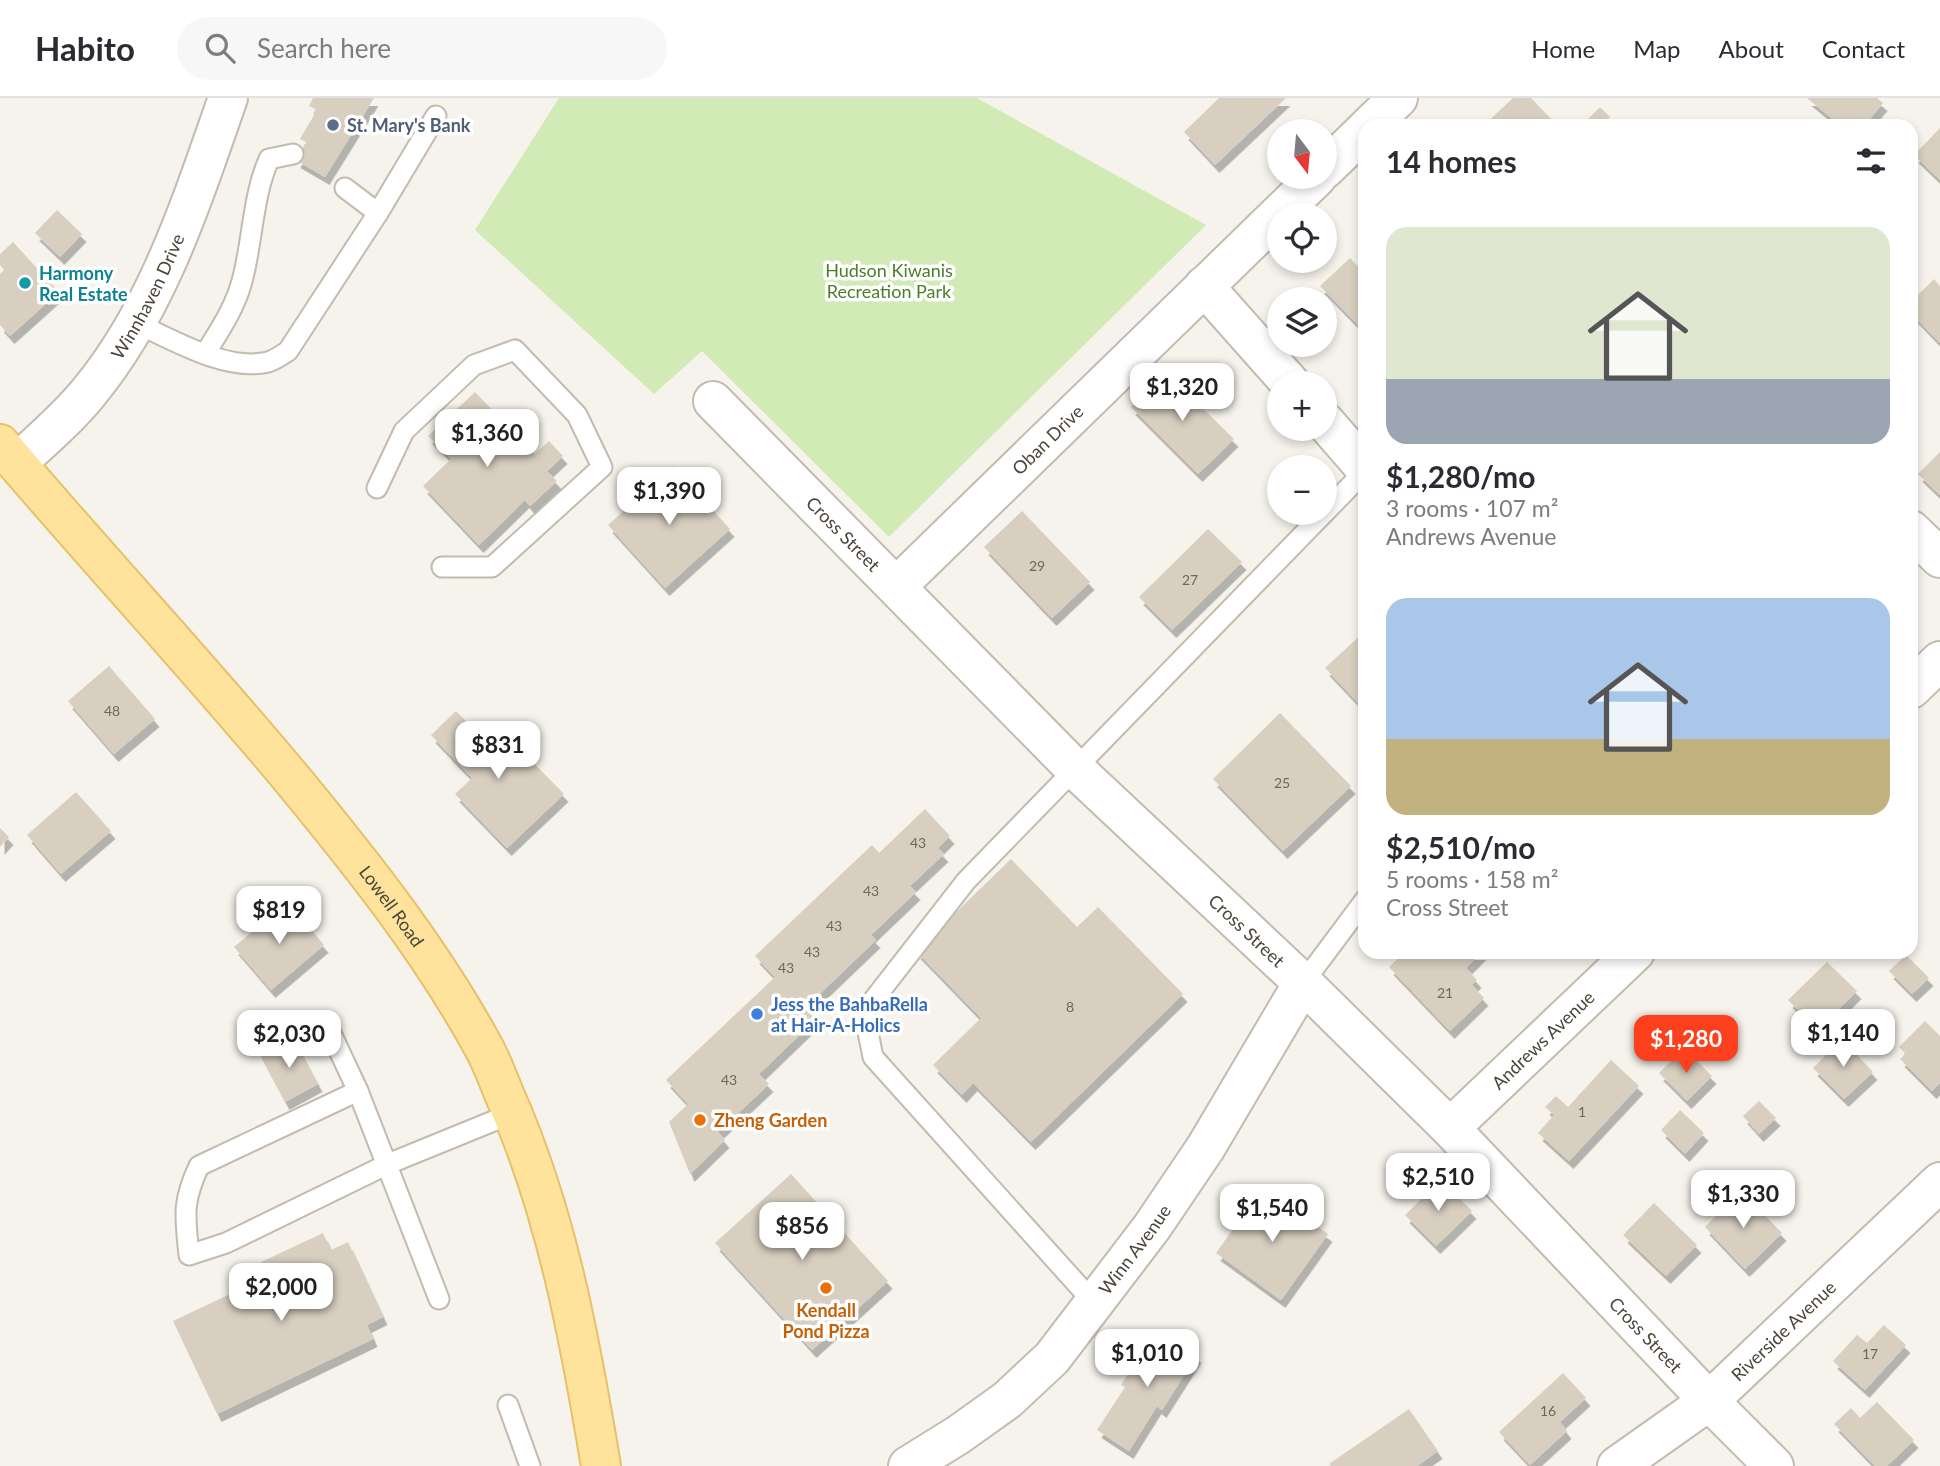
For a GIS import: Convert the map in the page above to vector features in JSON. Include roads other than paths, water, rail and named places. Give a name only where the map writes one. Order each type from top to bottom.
[{"type":"main road","name":"Lowell Road","points":[[8,454],[260,741],[361,862],[425,949],[484,1048],[513,1113],[549,1214],[586,1374],[601,1466]]},
{"type":"street","name":"Winnhaven Drive","points":[[8,454],[89,393],[136,323],[171,252],[228,98]]},
{"type":"street","points":[[1377,119],[1398,98]]},
{"type":"street","points":[[1337,157],[1358,137]]},
{"type":"street","name":"Oban Drive","points":[[897,586],[1305,189]]},
{"type":"street","points":[[1204,286],[1279,371]]},
{"type":"street","name":"Cross Street","points":[[713,401],[1076,769],[1450,1128],[1774,1466]]},
{"type":"street","points":[[1337,436],[1358,461]]},
{"type":"street","points":[[1918,537],[1940,558]]},
{"type":"street","points":[[1918,682],[1940,661]]},
{"type":"street","name":"Andrews Avenue","points":[[1450,1128],[1627,959]]},
{"type":"street","name":"Winn Avenue","points":[[908,1466],[958,1435],[1007,1399],[1052,1358],[1152,1227],[1206,1147],[1303,984]]},
{"type":"street","name":"Riverside Avenue","points":[[1617,1466],[1709,1401],[1940,1182]]},
{"type":"lane","points":[[136,323],[205,354],[236,363],[271,362],[288,351],[378,213],[436,116]]},
{"type":"lane","points":[[205,354],[233,307],[242,281],[260,179],[269,159],[293,154]]},
{"type":"lane","points":[[345,188],[378,213]]},
{"type":"lane","points":[[377,488],[404,431],[474,365],[516,350],[577,415],[602,467],[492,567],[442,567]]},
{"type":"lane","points":[[1337,500],[1358,477]]},
{"type":"lane","points":[[1095,1304],[873,1057],[864,1012],[966,881],[1313,525]]},
{"type":"lane","points":[[1303,984],[1358,909]]},
{"type":"lane","points":[[328,1027],[388,1164],[439,1298]]},
{"type":"lane","points":[[358,1091],[199,1166],[188,1191],[185,1217],[189,1255],[226,1243],[388,1164],[513,1113]]},
{"type":"lane","points":[[508,1405],[530,1466]]},
{"type":"place","name":"St. Mary's Bank","points":[[333,125]]},
{"type":"place","name":"Harmony Real Estate","points":[[25,283]]},
{"type":"place","name":"Jess the BahbaRella at Hair-A-Holics","points":[[757,1014]]},
{"type":"place","name":"Zheng Garden","points":[[700,1120]]},
{"type":"place","name":"Kendall Pond Pizza","points":[[826,1288]]},
{"type":"park label","name":"Hudson Kiwanis Recreation Park","points":[[889,280]]}]
